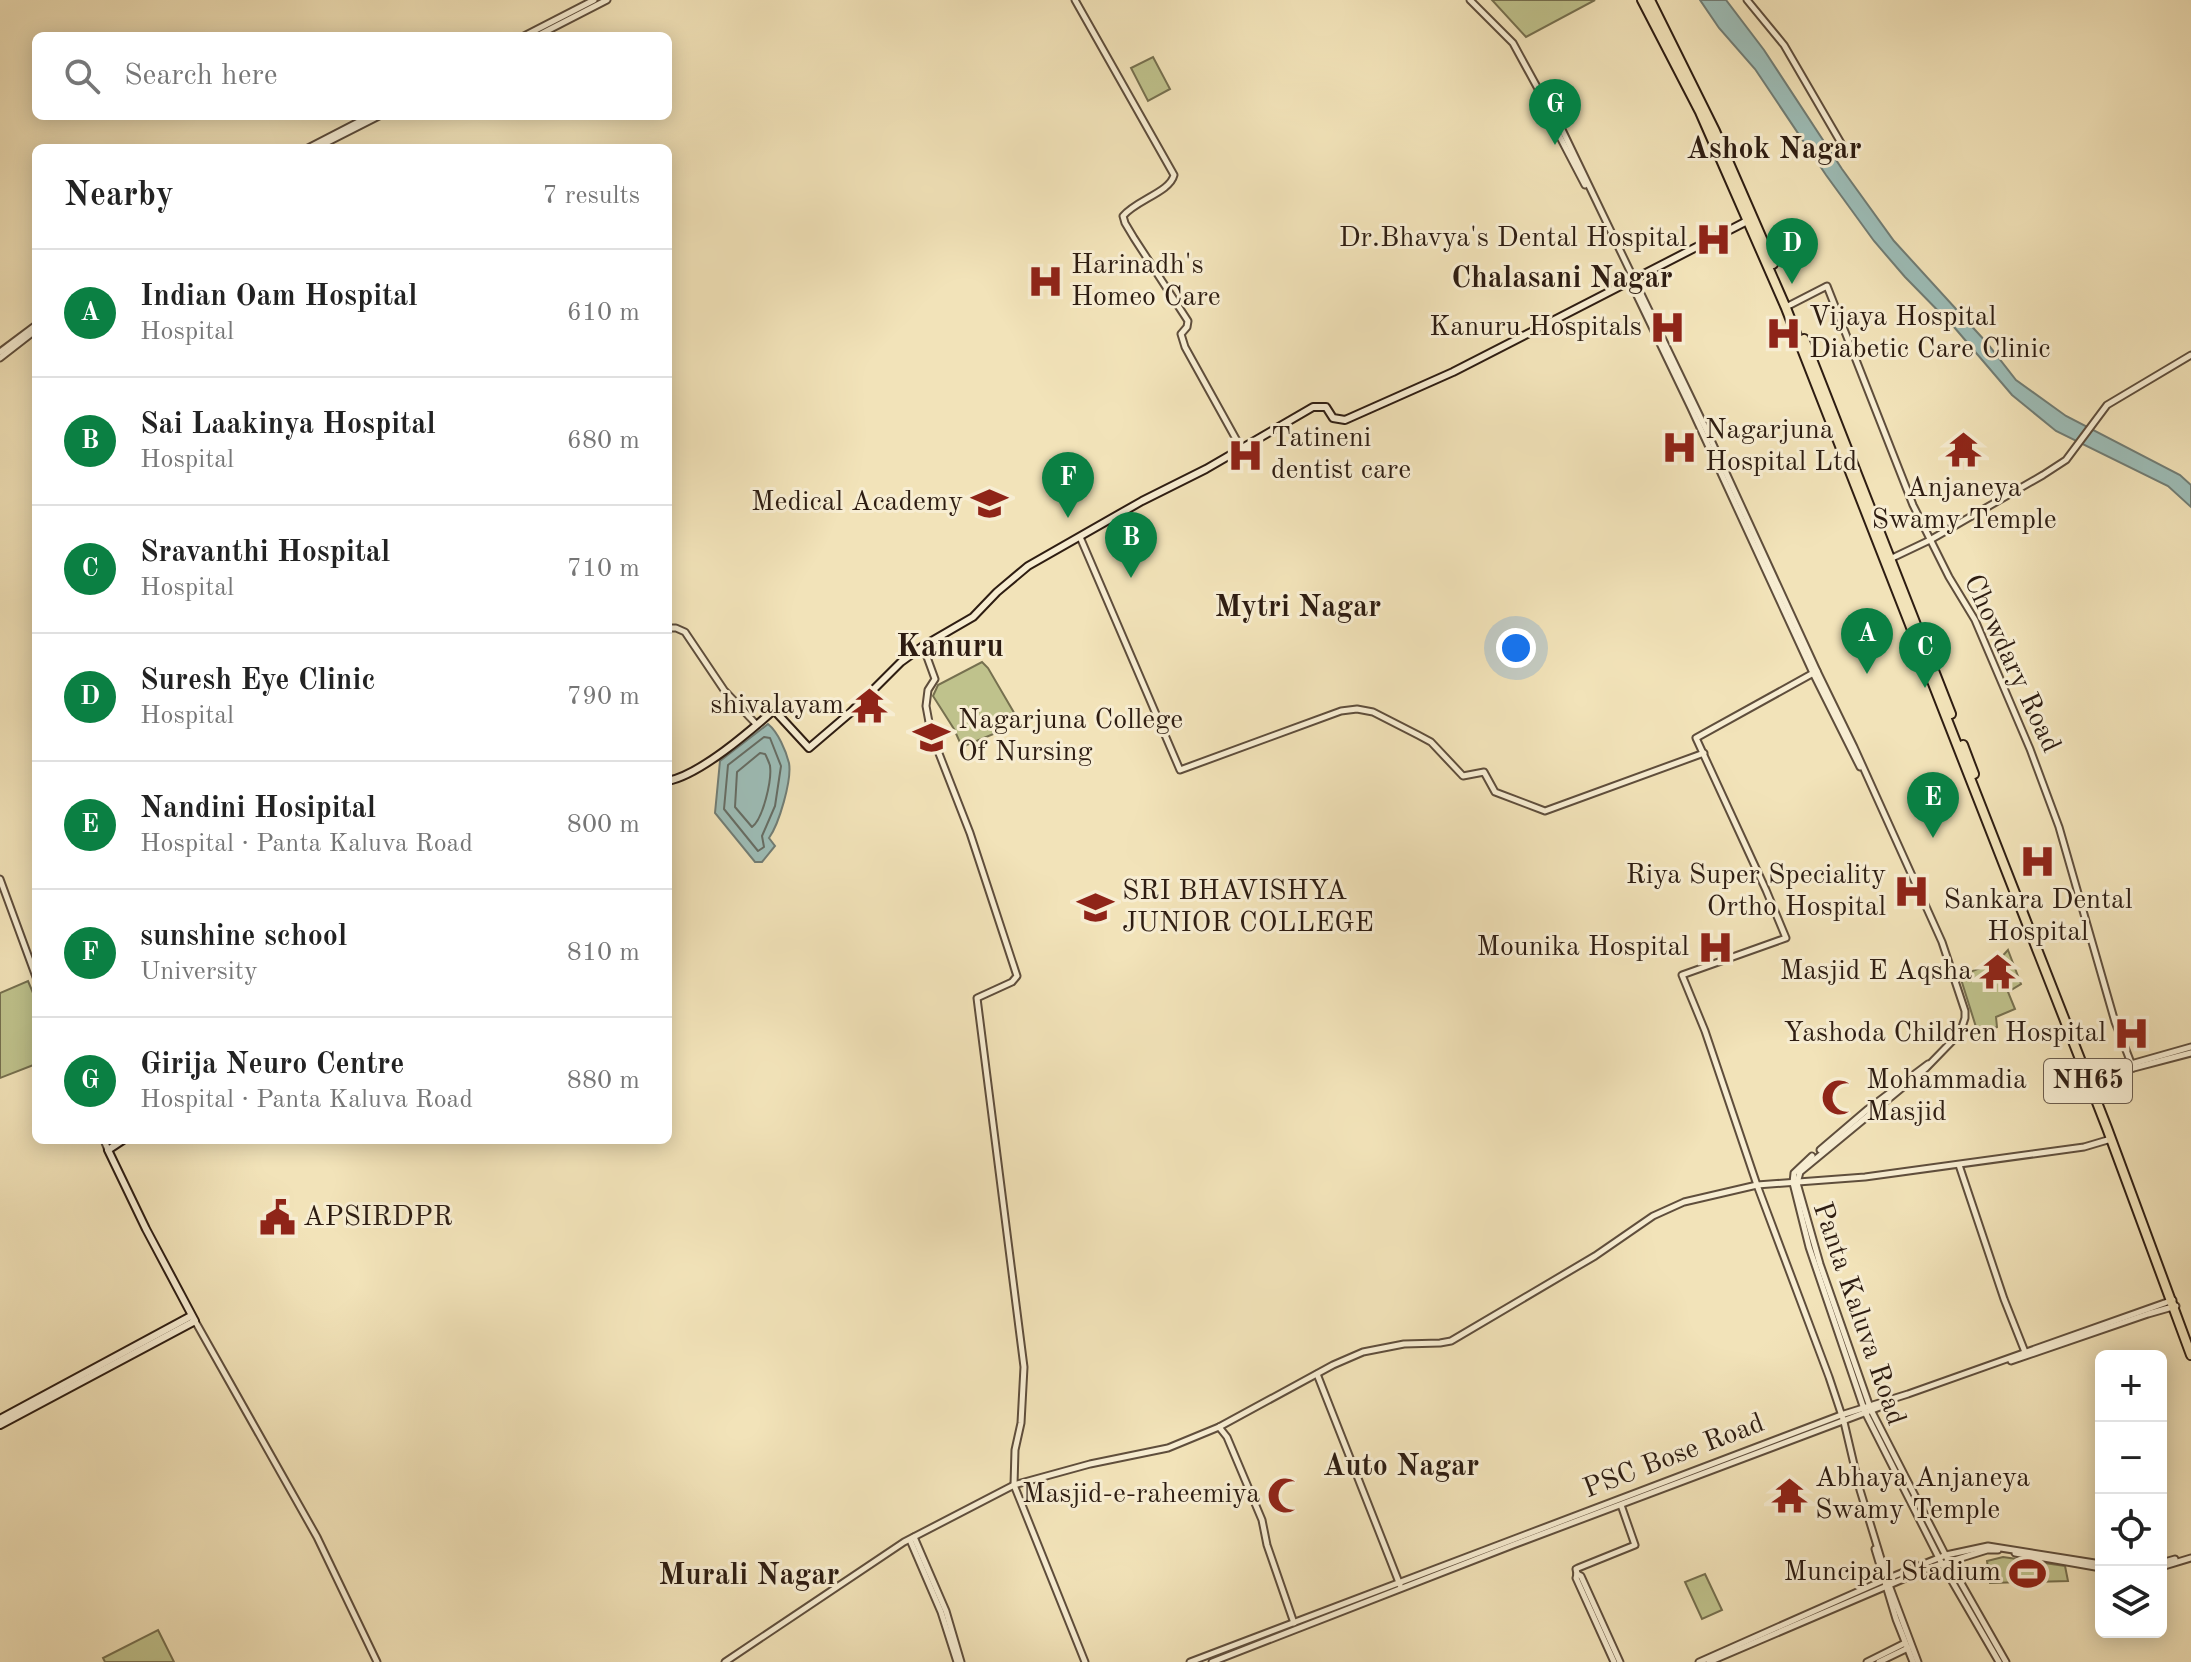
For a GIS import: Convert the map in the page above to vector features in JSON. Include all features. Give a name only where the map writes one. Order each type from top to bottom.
[{"type":"highway","name":"NH65","points":[[1642,0],[1700,112],[1790,305],[2044,961],[2191,1355]]},
{"type":"highway","name":"NH65","points":[[1650,0],[1694,86],[1888,560]]},
{"type":"highway","name":"NH65","points":[[2044,961],[2095,1087],[2141,1217]]},
{"type":"highway","name":"NH65","points":[[2173,1303],[2191,1343]]},
{"type":"main road","points":[[672,780],[700,767],[774,710],[809,748],[850,713],[901,662],[973,617],[1019,572],[1313,407],[1326,407],[1333,418],[1345,420],[1453,372],[1750,219]]},
{"type":"main road","points":[[0,1425],[193,1318],[108,1150],[117,1144]]},
{"type":"main road","points":[[0,1419],[24,1409]]},
{"type":"street","points":[[532,32],[594,0]]},
{"type":"street","points":[[545,32],[607,0]]},
{"type":"street","points":[[1075,0],[1174,175],[1169,185],[1135,204],[1123,216],[1188,321],[1181,334],[1185,347],[1241,448]]},
{"type":"street","name":"Panta Kaluva Road","points":[[1470,0],[1513,43],[1555,115],[1632,281],[1705,427],[1953,972],[1965,1018],[1960,1033],[1930,1063],[1868,1109],[1793,1175],[1809,1247],[1867,1409],[1938,1557],[1999,1662]]},
{"type":"street","points":[[1747,0],[1784,45],[1841,143]]},
{"type":"street","points":[[316,144],[362,120]]},
{"type":"street","points":[[324,144],[371,120]]},
{"type":"street","name":"Chowdary Road","points":[[1790,305],[1827,286],[1913,505],[1975,620],[2030,749],[2059,827],[2115,1022],[2132,1066]]},
{"type":"street","points":[[0,355],[32,330]]},
{"type":"street","points":[[1888,560],[1930,540],[2066,460],[2107,405],[2191,355]]},
{"type":"street","points":[[1080,537],[1180,770],[1341,711],[1357,709],[1382,716],[1431,742],[1463,776],[1484,772],[1495,792],[1545,811],[1704,753]]},
{"type":"street","points":[[672,628],[685,632],[724,690],[757,725]]},
{"type":"street","points":[[923,646],[935,679],[928,690],[926,706],[931,733],[970,833],[1017,976],[1012,982],[977,998],[1024,1367],[1014,1485],[1085,1662]]},
{"type":"street","points":[[1815,672],[1696,738],[1786,938],[1682,975],[1708,1039],[1757,1185],[1819,1350],[1842,1420],[1886,1582],[1916,1662]]},
{"type":"street","points":[[0,879],[32,966]]},
{"type":"street","points":[[2095,1087],[2132,1066],[2191,1050]]},
{"type":"street","points":[[725,1662],[870,1563],[1014,1485],[1090,1464],[1168,1448],[1219,1427],[1363,1352],[1404,1344],[1451,1341],[1595,1256],[1653,1216],[1684,1202],[1757,1185],[1959,1165],[2084,1147],[2111,1139]]},
{"type":"street","points":[[106,1144],[108,1150]]},
{"type":"street","points":[[1959,1165],[2026,1354]]},
{"type":"street","name":"PSC Bose Road","points":[[1190,1662],[1867,1409],[2173,1303]]},
{"type":"street","points":[[193,1318],[317,1537],[377,1662]]},
{"type":"street","points":[[1317,1374],[1400,1585]]},
{"type":"street","name":"Panta Kaluva Road","points":[[1867,1409],[2006,1662]]},
{"type":"street","points":[[1219,1427],[1227,1437],[1262,1520],[1267,1545],[1297,1630]]},
{"type":"street","points":[[1617,1662],[1576,1569],[1635,1545],[1620,1502]]},
{"type":"street","points":[[912,1538],[946,1611],[959,1662]]},
{"type":"street","points":[[1709,1662],[1938,1557],[1947,1558],[1988,1546],[2095,1565]]},
{"type":"street","points":[[2167,1563],[2191,1556]]},
{"type":"street","points":[[1699,1662],[1886,1582],[1942,1564],[1947,1558]]},
{"type":"street","name":"PSC Bose Road","points":[[1212,1662],[1297,1630],[1400,1585]]},
{"type":"street","points":[[1867,1662],[1909,1645]]},
{"type":"street","points":[[1879,1662],[1909,1645]]},
{"type":"green space","points":[[1492,0],[1595,0],[1526,37]]},
{"type":"green space","points":[[1153,57],[1170,89],[1148,101],[1131,68]]},
{"type":"green space","points":[[982,662],[1020,723],[962,747],[933,696],[938,685]]},
{"type":"green space","points":[[2008,950],[2021,984],[2008,992],[2015,1009],[1996,1017],[1997,1027],[1981,1033],[1976,1027],[1960,976],[1998,961]]},
{"type":"green space","points":[[28,981],[32,990],[32,1066],[0,1078],[0,993]]},
{"type":"green space","name":"Muncipal Stadium","points":[[2003,1557],[2065,1566],[2068,1581],[1990,1583],[1987,1561]]},
{"type":"green space","points":[[1705,1574],[1722,1610],[1702,1619],[1685,1582]]},
{"type":"green space","points":[[158,1630],[174,1662],[105,1662],[103,1658]]},
{"type":"water","points":[[1700,0],[1726,0],[1764,50],[1842,169],[1894,241],[1987,343],[2016,380],[2066,416],[2180,475],[2191,485],[2191,507],[2168,486],[2056,431],[2012,395],[1874,241],[1755,69],[1719,28]]},
{"type":"water","points":[[768,724],[786,753],[789,780],[781,813],[769,838],[775,846],[762,862],[755,862],[715,813],[720,761]]},
{"type":"place","name":"Girija Neuro Centre","points":[[1555,145]]},
{"type":"place","name":"Dr.Bhavya's Dental Hospital","points":[[1713,239]]},
{"type":"place","name":"Harinadh's Homeo Care","points":[[1045,282]]},
{"type":"place","name":"Suresh Eye Clinic","points":[[1792,284]]},
{"type":"place","name":"Kanuru Hospitals","points":[[1668,328]]},
{"type":"place","name":"Vijaya Hospital Diabetic Care Clinic","points":[[1783,334]]},
{"type":"place","name":"Nagarjuna Hospital Ltd","points":[[1679,447]]},
{"type":"place","name":"Anjaneya Swamy Temple","points":[[1964,449]]},
{"type":"place","name":"Tatineni dentist care","points":[[1245,455]]},
{"type":"place","name":"Medical Academy","points":[[989,503]]},
{"type":"place","name":"sunshine school","points":[[1068,518]]},
{"type":"place","name":"Sai Laakinya Hospital","points":[[1131,578]]},
{"type":"place","name":"Indian Oam Hospital","points":[[1867,674]]},
{"type":"place","name":"Sravanthi Hospital","points":[[1925,688]]},
{"type":"place","name":"shivalayam","points":[[870,706]]},
{"type":"place","name":"Nagarjuna College Of Nursing","points":[[932,737]]},
{"type":"place","name":"Nandini Hosipital","points":[[1933,838]]},
{"type":"place","name":"Sankara Dental Hospital","points":[[2038,861]]},
{"type":"place","name":"Riya Super Speciality Ortho Hospital","points":[[1912,892]]},
{"type":"place","name":"SRI BHAVISHYA JUNIOR COLLEGE","points":[[1096,908]]},
{"type":"place","name":"Mounika Hospital","points":[[1715,948]]},
{"type":"place","name":"Masjid E Aqsha","points":[[1998,972]]},
{"type":"place","name":"Yashoda Children Hospital","points":[[2132,1034]]},
{"type":"place","name":"Mohammadia Masjid","points":[[1840,1097]]},
{"type":"place","name":"APSIRDPR","points":[[277,1218]]},
{"type":"place","name":"Masjid-e-raheemiya","points":[[1286,1495]]},
{"type":"place","name":"Abhaya Anjaneya Swamy Temple","points":[[1789,1495]]},
{"type":"place","name":"Muncipal Stadium","points":[[2027,1573]]},
{"type":"district","name":"Ashok Nagar","points":[[1774,150]]},
{"type":"district","name":"Chalasani Nagar","points":[[1562,279]]},
{"type":"district","name":"Mytri Nagar","points":[[1298,608]]},
{"type":"district","name":"Kanuru","points":[[950,648]]},
{"type":"district","name":"Auto Nagar","points":[[1401,1467]]},
{"type":"district","name":"Murali Nagar","points":[[749,1576]]}]
